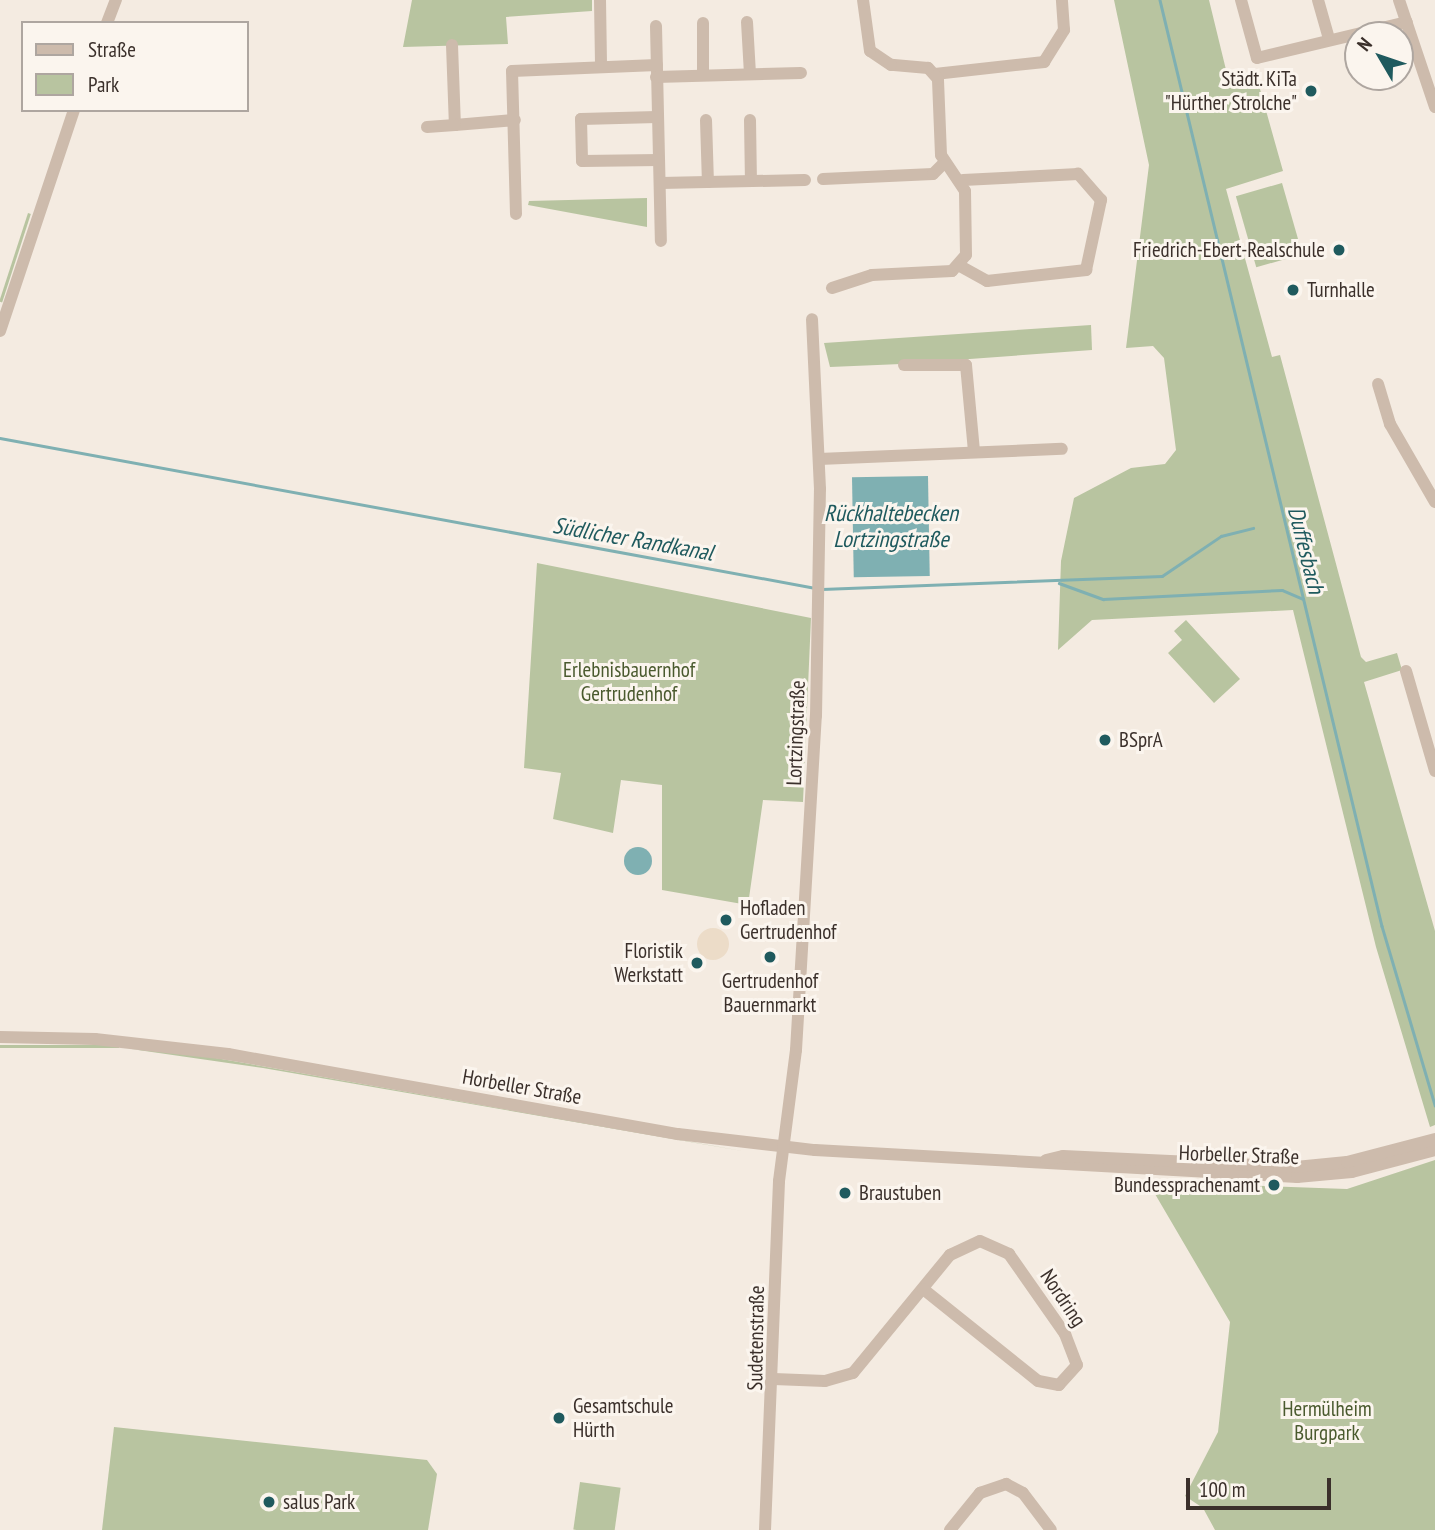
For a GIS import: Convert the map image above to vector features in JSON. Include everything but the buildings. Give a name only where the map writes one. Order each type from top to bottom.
[{"type":"street","points":[[108,21],[116,0]]},
{"type":"street","points":[[600,0],[601,67]]},
{"type":"street","points":[[863,0],[870,51],[891,65],[920,65],[935,74],[1044,62],[1064,30],[1062,0]]},
{"type":"street","points":[[1241,0],[1257,58],[1344,36]]},
{"type":"street","points":[[1318,0],[1329,39]]},
{"type":"street","points":[[1399,0],[1407,21]]},
{"type":"street","points":[[747,22],[750,74]]},
{"type":"street","points":[[703,23],[703,75]]},
{"type":"street","points":[[656,26],[661,241]]},
{"type":"street","points":[[1414,43],[1435,107]]},
{"type":"street","points":[[452,45],[455,125]]},
{"type":"street","points":[[516,214],[512,71],[601,67],[703,75],[801,74]]},
{"type":"street","points":[[935,74],[945,162],[963,180],[966,255],[960,266]]},
{"type":"street","points":[[0,331],[73,112]]},
{"type":"street","points":[[657,117],[581,119],[582,161],[659,160]]},
{"type":"street","points":[[427,127],[515,120]]},
{"type":"street","points":[[706,120],[708,182]]},
{"type":"street","points":[[750,120],[751,181]]},
{"type":"street","points":[[823,179],[933,174],[945,162]]},
{"type":"street","points":[[832,288],[872,275],[960,266],[987,281],[1086,270],[1101,200],[1078,174],[963,180]]},
{"type":"street","points":[[660,184],[805,180]]},
{"type":"street","name":"Lortzingstraße","points":[[785,1147],[806,913],[818,598],[819,459],[813,319]]},
{"type":"street","points":[[904,365],[966,365],[974,452]]},
{"type":"street","points":[[1378,384],[1390,424],[1435,502]]},
{"type":"street","points":[[819,459],[1062,449]]},
{"type":"street","points":[[1406,671],[1435,771]]},
{"type":"street","name":"Horbeller Straße","points":[[0,1037],[95,1039],[228,1054],[785,1147],[1322,1176],[1435,1150]]},
{"type":"street","name":"Horbeller Straße","points":[[1039,1162],[1063,1156],[1296,1167],[1347,1162],[1435,1139]]},
{"type":"street","name":"Sudetenstraße","points":[[765,1530],[785,1147]]},
{"type":"street","name":"Nordring","points":[[774,1378],[825,1381],[853,1373],[923,1289],[962,1246],[980,1241],[1001,1245],[1065,1334],[1077,1365],[1059,1385],[1038,1381],[923,1289]]},
{"type":"street","points":[[950,1530],[980,1493],[1006,1484],[1023,1493],[1051,1530]]},
{"type":"green space","points":[[412,0],[592,0],[592,11],[506,17],[508,44],[403,47]]},
{"type":"green space","points":[[1114,0],[1209,0],[1228,78],[1255,71],[1283,171],[1226,189],[1272,357],[1280,355],[1361,657],[1366,662],[1397,653],[1402,670],[1364,682],[1435,931],[1435,1125],[1430,1127],[1376,947],[1293,610],[1092,620],[1058,650],[1061,561],[1074,498],[1131,468],[1165,464],[1176,450],[1164,358],[1153,346],[1126,348],[1149,165]]},
{"type":"green space","points":[[1282,183],[1302,254],[1256,267],[1236,196]]},
{"type":"green space","points":[[647,198],[647,227],[528,205],[529,201]]},
{"type":"green space","points":[[28,213],[31,214],[2,302],[0,299]]},
{"type":"green space","points":[[1091,325],[1092,350],[901,364],[830,367],[824,343]]},
{"type":"green space","name":"Erlebnisbauernhof Gertrudenhof","points":[[537,563],[811,618],[803,802],[763,800],[748,905],[662,890],[662,785],[621,780],[613,833],[553,819],[561,773],[524,768]]},
{"type":"green space","points":[[1186,620],[1240,679],[1214,703],[1168,653],[1182,640],[1174,631]]},
{"type":"green space","points":[[0,1045],[119,1045],[119,1048],[0,1048]]},
{"type":"green space","points":[[131,1049],[193,1054],[748,1152],[263,1068]]},
{"type":"green space","name":"Hermülheim Burgpark","points":[[1435,1160],[1435,1530],[1215,1530],[1203,1508],[1185,1496],[1218,1432],[1230,1322],[1148,1182],[1347,1189]]},
{"type":"green space","name":"salus Park","points":[[114,1427],[427,1460],[437,1474],[428,1530],[102,1530]]},
{"type":"green space","points":[[580,1482],[621,1488],[615,1530],[573,1530]]},
{"type":"shaded area","points":[[713,928],[724,933],[729,944],[724,955],[713,960],[702,955],[697,944],[702,933]]},
{"type":"water","name":"Rückhaltebecken Lortzingstraße","points":[[928,476],[930,576],[854,577],[852,477]]},
{"type":"water","points":[[638,847],[648,851],[652,861],[648,871],[638,875],[628,871],[624,861],[628,851]]},
{"type":"waterway","name":"Duffesbach","points":[[1160,0],[1382,926],[1435,1105]]},
{"type":"waterway","name":"Südlicher Randkanal","points":[[0,438],[816,588]]},
{"type":"waterway","name":"Südlicher Randkanal","points":[[822,589],[1162,576],[1221,536],[1253,528]]},
{"type":"waterway","points":[[1059,583],[1103,599],[1282,590],[1303,599]]},
{"type":"place","name":"Städt. KiTa \"Hürther Strolche\"","points":[[1311,91]]},
{"type":"place","name":"Friedrich-Ebert-Realschule","points":[[1339,250]]},
{"type":"place","name":"Turnhalle","points":[[1293,290]]},
{"type":"place","name":"BSprA","points":[[1105,740]]},
{"type":"place","name":"Hofladen Gertrudenhof","points":[[726,920]]},
{"type":"place","name":"Gertrudenhof Bauernmarkt","points":[[770,957]]},
{"type":"place","name":"Floristik Werkstatt","points":[[697,963]]},
{"type":"place","name":"Bundessprachenamt","points":[[1274,1185]]},
{"type":"place","name":"Braustuben","points":[[845,1193]]},
{"type":"place","name":"Gesamtschule Hürth","points":[[559,1418]]},
{"type":"place","name":"salus Park","points":[[269,1502]]}]
